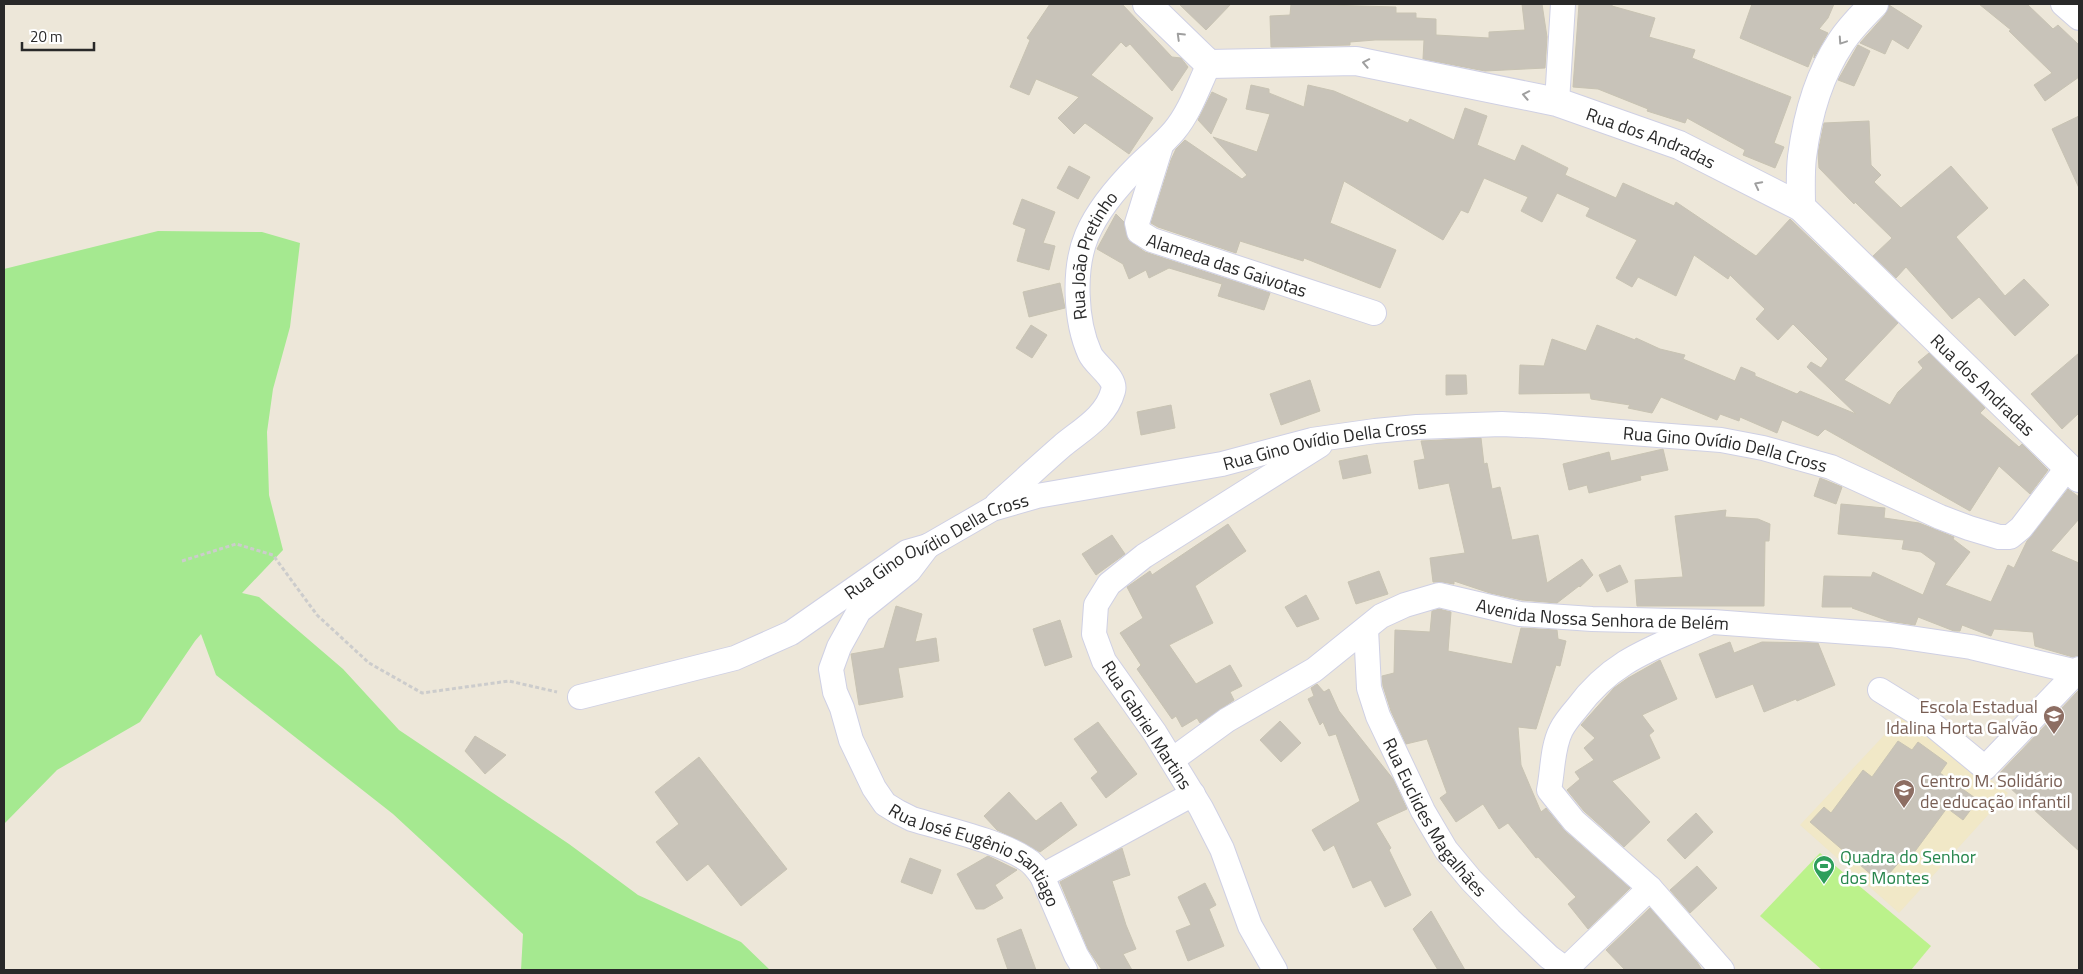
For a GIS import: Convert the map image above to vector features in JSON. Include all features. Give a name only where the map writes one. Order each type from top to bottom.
[{"type":"street","points":[[1147,4],[1209,64]]},
{"type":"street","points":[[1557,102],[1562,4]]},
{"type":"street","points":[[1801,208],[1801,159],[1817,93],[1825,72],[1841,42],[1874,4]]},
{"type":"street","points":[[2063,4],[2079,18]]},
{"type":"street","name":"Rua dos Andradas","points":[[1209,64],[1356,61],[1557,102],[1679,145],[1801,208],[2074,472]]},
{"type":"street","name":"Rua João Pretinho","points":[[992,508],[1062,446],[1090,425],[1102,411],[1112,394],[1114,389],[1112,383],[1095,362],[1085,338],[1078,296],[1077,273],[1080,256],[1092,224],[1105,204],[1138,166],[1162,144],[1182,121],[1209,64]]},
{"type":"street","name":"Alameda das Gaivotas","points":[[1162,144],[1137,223],[1139,232],[1152,240],[1374,313]]},
{"type":"street","name":"Rua Gino Ovídio Della Cross","points":[[580,697],[735,658],[791,633],[906,552],[928,546],[992,508],[1037,496],[1222,464],[1312,440],[1417,427],[1502,424],[1721,440],[1763,448],[1831,467],[1940,517],[1999,537],[2010,537],[2021,528],[2074,472]]},
{"type":"street","name":"Rua Gabriel Martins","points":[[1275,970],[1250,926],[1222,849],[1193,794],[1104,661],[1094,634],[1096,605],[1109,584],[1144,556],[1332,437]]},
{"type":"street","name":"Rua José Eugênio Santiago","points":[[928,546],[908,571],[859,611],[839,647],[831,669],[835,692],[842,708],[851,740],[874,788],[885,804],[912,819],[1013,852],[1034,865],[1042,876],[1076,955],[1085,970]]},
{"type":"street","name":"Avenida Nossa Senhora de Belém","points":[[1172,760],[1227,720],[1314,670],[1381,616],[1404,605],[1439,595],[1520,614],[1592,619],[1714,622],[1920,639],[2014,656],[2078,671]]},
{"type":"street","points":[[1714,622],[1643,652],[1616,667],[1591,689],[1561,729],[1554,750],[1549,790],[1574,821],[1650,888],[1722,970]]},
{"type":"street","name":"Rua Euclides Magalhães","points":[[1366,629],[1370,688],[1378,716],[1423,811],[1446,850],[1471,880],[1516,926],[1566,970]]},
{"type":"street","points":[[1880,690],[1922,716],[1985,768],[2078,671]]},
{"type":"street","points":[[1042,876],[1193,794]]},
{"type":"street","points":[[1566,970],[1650,888]]},
{"type":"path","points":[[182,561],[236,544],[273,556],[317,615],[369,664],[422,693],[509,681],[580,697]]},
{"type":"shaded area","name":"Centro M. Solidário de educação infantil","points":[[1904,714],[2008,793],[1899,913],[1800,825]]},
{"type":"green space","points":[[158,231],[262,232],[300,243],[290,327],[273,389],[267,432],[269,495],[283,550],[242,593],[259,597],[343,669],[399,730],[569,844],[638,895],[741,942],[770,970],[521,970],[523,934],[393,814],[216,675],[201,634],[140,722],[57,770],[4,824],[4,269]]},
{"type":"green space","name":"Quadra do Senhor dos Montes","points":[[1820,853],[1931,946],[1911,970],[1822,970],[1760,916]]},
{"type":"building","points":[[1050,4],[1122,4],[1172,57],[1181,58],[1188,67],[1172,91],[1130,44],[1126,47],[1121,42],[1091,75],[1153,118],[1129,154],[1085,123],[1074,134],[1058,118],[1079,97],[1036,79],[1029,95],[1010,87],[1030,40],[1027,38]]},
{"type":"building","points":[[1179,4],[1231,4],[1206,30]]},
{"type":"building","points":[[1291,4],[1396,7],[1396,13],[1416,13],[1416,18],[1436,19],[1436,35],[1489,38],[1489,32],[1525,30],[1522,4],[1542,4],[1547,37],[1545,68],[1485,71],[1423,59],[1424,40],[1375,40],[1350,42],[1350,45],[1271,47],[1270,16],[1290,15]]},
{"type":"building","points":[[1579,4],[1612,4],[1612,6],[1655,18],[1649,37],[1695,50],[1692,58],[1791,97],[1774,143],[1784,147],[1775,168],[1743,155],[1745,150],[1687,118],[1685,123],[1647,111],[1648,109],[1598,89],[1573,87]]},
{"type":"building","points":[[1752,4],[1834,4],[1828,18],[1819,29],[1828,33],[1814,58],[1814,52],[1808,67],[1740,38]]},
{"type":"building","points":[[1979,4],[2027,4],[2053,29],[2058,25],[2079,45],[2079,77],[2045,101],[2034,85],[2052,73],[2009,31],[2011,30]]},
{"type":"building","points":[[1889,5],[1922,26],[1908,49],[1892,39],[1885,54],[1860,43],[1885,15]]},
{"type":"building","points":[[1858,45],[1870,51],[1854,86],[1838,80]]},
{"type":"building","points":[[1251,85],[1269,89],[1269,93],[1304,107],[1308,85],[1334,91],[1408,123],[1410,119],[1454,140],[1465,108],[1487,116],[1477,145],[1515,161],[1522,145],[1568,168],[1565,175],[1616,198],[1623,183],[1674,206],[1676,202],[1756,256],[1790,219],[1898,323],[1844,380],[1890,405],[1898,392],[1923,368],[1918,362],[1929,353],[1985,408],[1980,413],[2019,447],[2022,444],[2048,470],[2030,494],[1999,466],[1970,511],[1825,429],[1818,436],[1782,420],[1777,433],[1740,417],[1739,421],[1720,414],[1717,420],[1661,397],[1652,413],[1628,408],[1630,405],[1591,399],[1590,393],[1519,394],[1520,365],[1544,366],[1552,339],[1586,351],[1597,325],[1635,340],[1636,338],[1660,349],[1685,355],[1683,359],[1735,381],[1741,367],[1755,373],[1755,376],[1797,394],[1800,391],[1856,414],[1807,367],[1811,362],[1821,368],[1828,359],[1793,324],[1778,340],[1756,319],[1765,309],[1730,275],[1728,279],[1694,255],[1676,296],[1638,277],[1632,287],[1616,278],[1637,240],[1586,216],[1590,208],[1557,193],[1542,222],[1521,211],[1528,197],[1484,178],[1468,213],[1461,210],[1443,240],[1344,181],[1330,223],[1396,250],[1380,288],[1304,258],[1303,261],[1240,241],[1236,253],[1151,223],[1171,160],[1176,149],[1185,140],[1242,179],[1247,175],[1213,137],[1257,152],[1270,114],[1246,109]]},
{"type":"building","points":[[1212,92],[1227,99],[1211,134],[1198,120]]},
{"type":"building","points":[[2079,116],[2079,188],[2052,129]]},
{"type":"building","points":[[1869,121],[1871,165],[1881,175],[1874,182],[1901,208],[1951,166],[1988,208],[1956,237],[2005,296],[2024,279],[2049,305],[2015,336],[1979,297],[1952,319],[1906,267],[1896,278],[1873,256],[1892,238],[1855,202],[1854,204],[1819,168],[1818,153],[1824,123]]},
{"type":"building","points":[[1069,166],[1090,177],[1078,199],[1057,188]]},
{"type":"building","points":[[1022,199],[1055,212],[1043,243],[1055,246],[1049,270],[1017,261],[1026,229],[1013,224]]},
{"type":"building","points":[[1116,214],[1124,222],[1128,240],[1145,252],[1270,293],[1264,310],[1218,296],[1222,284],[1169,268],[1149,278],[1146,270],[1129,279],[1123,264],[1097,249]]},
{"type":"building","points":[[1060,283],[1065,308],[1029,317],[1023,292]]},
{"type":"building","points":[[1031,325],[1047,335],[1032,358],[1016,348]]},
{"type":"building","points":[[2079,353],[2079,413],[2062,429],[2031,394]]},
{"type":"building","points":[[1446,375],[1466,375],[1467,394],[1446,395]]},
{"type":"building","points":[[1310,380],[1320,411],[1281,425],[1270,394]]},
{"type":"building","points":[[1171,405],[1175,428],[1141,435],[1137,412]]},
{"type":"building","points":[[1481,438],[1484,464],[1487,463],[1492,489],[1500,487],[1512,540],[1538,535],[1547,583],[1582,559],[1593,575],[1557,603],[1522,600],[1490,593],[1454,581],[1454,584],[1433,582],[1430,558],[1465,553],[1449,483],[1419,489],[1414,461],[1425,459],[1421,441]]},
{"type":"building","points":[[1663,449],[1668,470],[1640,476],[1641,480],[1589,493],[1587,485],[1569,490],[1563,464],[1609,452],[1611,461]]},
{"type":"building","points":[[1367,455],[1371,473],[1343,479],[1339,461]]},
{"type":"building","points":[[1820,478],[1842,487],[1836,504],[1814,496]]},
{"type":"building","points":[[2068,489],[2079,497],[2079,519],[2051,551],[2079,563],[2079,655],[2073,657],[2035,646],[2033,632],[1994,629],[1991,636],[1962,625],[1960,631],[1954,631],[1918,617],[1915,625],[1889,621],[1853,607],[1822,607],[1824,576],[1871,577],[1873,572],[1923,595],[1936,563],[1921,552],[1902,549],[1904,540],[1838,534],[1841,504],[1885,508],[1884,518],[1919,523],[1954,537],[1953,539],[1970,552],[1945,585],[1991,602],[2008,565],[2014,568],[2027,541]]},
{"type":"building","points":[[1726,510],[1725,517],[1758,519],[1770,524],[1769,541],[1765,541],[1764,606],[1637,606],[1635,580],[1683,577],[1675,516]]},
{"type":"building","points":[[1228,524],[1246,551],[1195,586],[1213,623],[1169,645],[1196,684],[1230,665],[1242,686],[1230,692],[1234,700],[1200,723],[1197,718],[1182,727],[1176,716],[1172,719],[1137,669],[1141,665],[1120,633],[1143,618],[1127,587],[1150,571],[1152,575]]},
{"type":"building","points":[[1112,535],[1125,554],[1096,575],[1082,554]]},
{"type":"building","points":[[1620,565],[1628,582],[1607,592],[1599,575]]},
{"type":"building","points":[[1379,571],[1388,594],[1356,604],[1348,582]]},
{"type":"building","points":[[1306,595],[1319,619],[1297,627],[1285,607]]},
{"type":"building","points":[[896,606],[922,614],[915,642],[936,638],[939,661],[898,668],[903,697],[859,705],[851,654],[884,648]]},
{"type":"building","points":[[1439,609],[1451,612],[1448,651],[1512,664],[1521,628],[1557,630],[1558,639],[1566,641],[1560,666],[1556,665],[1536,729],[1518,727],[1521,765],[1541,812],[1546,808],[1565,831],[1630,888],[1588,929],[1568,904],[1576,897],[1538,857],[1536,858],[1508,823],[1499,829],[1483,804],[1456,822],[1440,798],[1447,793],[1427,739],[1406,744],[1391,711],[1383,686],[1382,676],[1394,673],[1395,630],[1430,632],[1432,611]]},
{"type":"building","points":[[1060,620],[1072,657],[1045,666],[1033,629]]},
{"type":"building","points":[[1730,642],[1734,653],[1762,642],[1818,643],[1835,685],[1764,712],[1753,684],[1716,698],[1699,654]]},
{"type":"building","points":[[1660,660],[1677,699],[1642,715],[1654,731],[1649,735],[1660,758],[1612,781],[1650,822],[1624,847],[1584,811],[1567,790],[1580,779],[1575,772],[1594,760],[1584,748],[1595,738],[1581,725],[1614,688]]},
{"type":"building","points":[[1317,684],[1324,692],[1329,689],[1339,711],[1393,779],[1407,809],[1376,823],[1391,848],[1389,850],[1411,895],[1385,907],[1371,880],[1353,888],[1334,845],[1324,851],[1312,830],[1360,801],[1336,734],[1329,736],[1323,722],[1320,725],[1308,699],[1314,696],[1311,688]]},
{"type":"building","name":"Escola Estadual Idalina Horta Galvão","points":[[2079,690],[2079,851],[1997,776]]},
{"type":"building","points":[[1280,721],[1301,743],[1281,762],[1260,740]]},
{"type":"building","points":[[1098,722],[1137,774],[1106,798],[1091,778],[1098,772],[1074,739]]},
{"type":"building","points":[[475,736],[506,755],[485,774],[465,751]]},
{"type":"building","points":[[1898,741],[1912,750],[1918,742],[1947,763],[1940,773],[1978,800],[1963,820],[1947,808],[1913,854],[1909,851],[1881,883],[1810,822],[1824,807],[1831,813],[1863,770],[1872,777]]},
{"type":"building","points":[[699,757],[787,869],[741,906],[708,864],[687,881],[656,842],[679,824],[655,792]]},
{"type":"building","points":[[1009,792],[1036,821],[1061,802],[1077,825],[1040,852],[997,830],[984,816]]},
{"type":"building","points":[[1696,813],[1713,832],[1685,859],[1667,840]]},
{"type":"building","points":[[1122,848],[1130,875],[1112,881],[1136,949],[1123,954],[1132,970],[1102,970],[1088,949],[1060,882]]},
{"type":"building","points":[[988,856],[1017,870],[995,885],[1003,898],[984,909],[976,909],[957,874]]},
{"type":"building","points":[[910,858],[941,870],[932,894],[901,882]]},
{"type":"building","points":[[1697,866],[1717,888],[1690,913],[1670,890]]},
{"type":"building","points":[[1205,883],[1216,905],[1209,909],[1224,946],[1188,961],[1176,931],[1191,925],[1178,897]]},
{"type":"building","points":[[1650,908],[1702,970],[1625,970],[1606,950]]},
{"type":"building","points":[[1431,911],[1465,970],[1438,970],[1413,929]]},
{"type":"building","points":[[1021,929],[1036,970],[1008,970],[997,939]]},
{"type":"place","name":"Escola Estadual Idalina Horta Galvão","points":[[2054,735]]},
{"type":"place","name":"Centro M. Solidário de educação infantil","points":[[1904,809]]},
{"type":"place","name":"Quadra do Senhor dos Montes","points":[[1824,885]]}]
